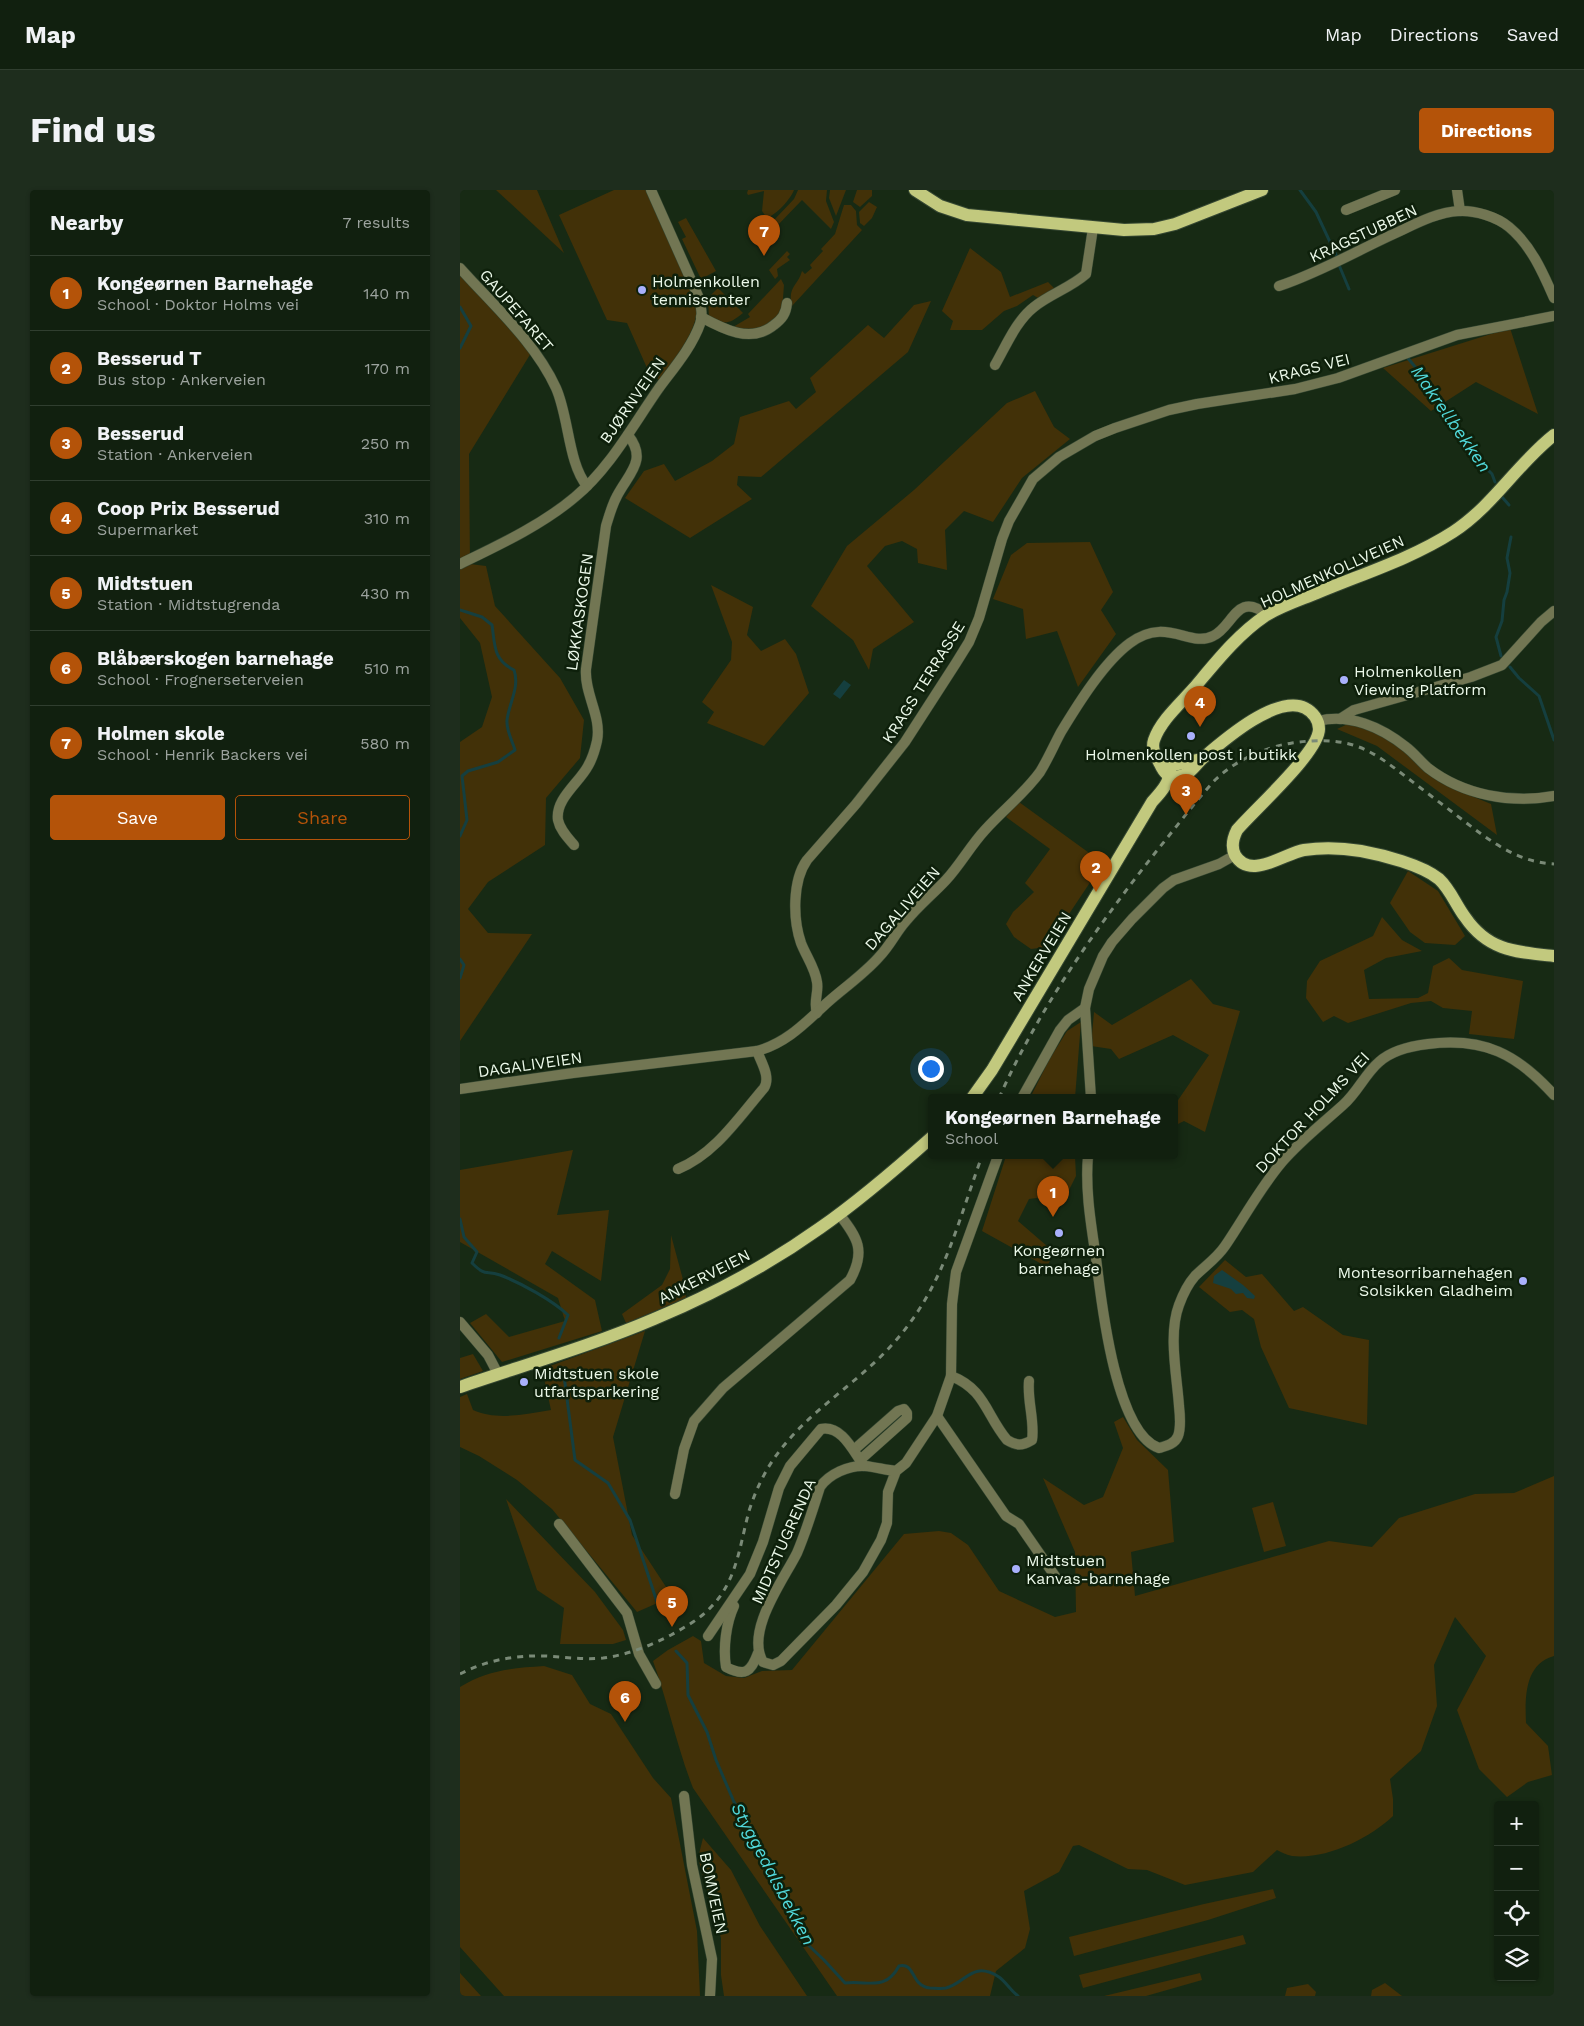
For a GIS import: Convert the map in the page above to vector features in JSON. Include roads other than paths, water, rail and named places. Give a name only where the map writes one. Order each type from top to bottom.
[{"type":"main road","points":[[915,190],[929,201],[958,213],[987,218],[1124,230],[1164,228],[1262,190]]},
{"type":"main road","name":"HOLMENKOLLVEIEN","points":[[1165,768],[1154,751],[1153,743],[1166,721],[1233,644],[1267,615],[1284,606],[1401,558],[1450,534],[1482,508],[1522,464],[1554,435]]},
{"type":"main road","points":[[1165,768],[1201,759],[1237,731],[1263,715],[1283,706],[1303,707],[1313,713],[1318,721],[1318,736],[1312,748],[1237,830],[1233,840],[1235,855],[1246,864],[1257,866],[1304,850],[1339,848],[1362,852],[1420,869],[1435,876],[1444,884],[1464,916],[1481,936],[1492,944],[1554,956]]},
{"type":"main road","name":"ANKERVEIEN","points":[[975,1094],[996,1064],[1152,802],[1154,788],[1165,768]]},
{"type":"main road","name":"ANKERVEIEN","points":[[460,1387],[619,1333],[685,1305],[768,1262],[839,1214],[928,1140]]},
{"type":"street","points":[[651,190],[692,279],[702,308],[702,317],[740,334],[756,334],[770,328],[781,319],[786,312],[787,303]]},
{"type":"street","name":"KRAGSTUBBEN","points":[[1346,210],[1395,190]]},
{"type":"street","points":[[1458,190],[1460,211]]},
{"type":"street","name":"KRAGSTUBBEN","points":[[1280,286],[1331,265],[1430,218],[1460,211],[1488,216],[1509,227],[1523,241],[1535,258],[1554,298]]},
{"type":"street","points":[[995,365],[1026,315],[1034,307],[1078,282],[1086,274],[1094,228]]},
{"type":"street","name":"GAUPEFARET","points":[[460,268],[528,344],[546,369],[561,400],[577,467],[587,486]]},
{"type":"street","name":"KRAGS VEI","points":[[1072,449],[1115,428],[1169,410],[1295,389],[1338,378],[1457,335],[1554,316]]},
{"type":"street","name":"BJØRNVEIEN","points":[[460,564],[548,516],[587,486],[628,435],[691,342],[702,317]]},
{"type":"street","name":"LØKKASKOGEN","points":[[574,846],[561,828],[558,820],[559,807],[587,767],[597,740],[597,718],[586,685],[586,669],[606,526],[613,505],[637,458],[636,446],[628,435]]},
{"type":"street","name":"KRAGS TERRASSE","points":[[816,1012],[817,983],[797,926],[798,887],[803,865],[856,804],[914,730],[975,629],[1002,539],[1027,487],[1040,472],[1072,449]]},
{"type":"street","name":"DAGALIVEIEN","points":[[460,1089],[757,1051],[781,1042],[878,958],[905,921],[946,880],[984,831],[1032,782],[1044,766],[1081,700],[1121,650],[1138,638],[1154,632],[1168,631],[1200,639],[1211,637],[1220,632],[1232,615],[1244,608],[1256,608],[1267,615]]},
{"type":"street","points":[[1340,718],[1354,710],[1471,677],[1502,665],[1541,622],[1554,612]]},
{"type":"street","points":[[1318,721],[1340,718],[1361,722],[1381,730],[1406,747],[1428,768],[1453,783],[1476,793],[1513,799],[1554,796]]},
{"type":"street","points":[[1091,1094],[1085,1008],[1092,982],[1103,956],[1112,942],[1146,904],[1174,880],[1219,864],[1235,855]]},
{"type":"street","points":[[1024,1094],[1060,1030],[1068,1020],[1085,1008]]},
{"type":"street","name":"DOKTOR HOLMS VEI","points":[[1088,1159],[1089,1209],[1102,1306],[1113,1362],[1126,1404],[1134,1421],[1146,1439],[1159,1448],[1174,1442],[1178,1436],[1180,1417],[1175,1331],[1178,1308],[1185,1291],[1195,1276],[1224,1248],[1258,1193],[1283,1160],[1344,1104],[1379,1062],[1401,1050],[1415,1046],[1450,1042],[1485,1045],[1508,1056],[1522,1066],[1554,1096]]},
{"type":"street","points":[[678,1169],[711,1149],[764,1088],[767,1078],[757,1051]]},
{"type":"street","points":[[758,1653],[763,1662],[773,1665],[781,1661],[836,1605],[863,1572],[881,1540],[887,1523],[888,1492],[896,1472],[906,1463],[937,1416],[951,1376],[952,1304],[956,1272],[997,1159]]},
{"type":"street","points":[[676,1494],[684,1449],[694,1421],[723,1388],[850,1280],[858,1265],[858,1249],[853,1232],[839,1214]]},
{"type":"street","points":[[460,1322],[488,1355],[498,1374]]},
{"type":"street","points":[[951,1376],[963,1380],[978,1392],[1007,1440],[1014,1444],[1024,1445],[1032,1440],[1033,1433],[1029,1408],[1029,1381]]},
{"type":"street","name":"MIDTSTUGRENDA","points":[[856,1448],[898,1411],[904,1409],[907,1413],[907,1418],[862,1463],[832,1475],[820,1488],[801,1543],[771,1601],[760,1630],[758,1653],[753,1667],[746,1672],[736,1672],[726,1667],[724,1657],[729,1617],[763,1542],[779,1488],[790,1466],[821,1430],[828,1428],[838,1431],[862,1463],[896,1472]]},
{"type":"street","points":[[937,1416],[1006,1516],[1019,1524],[1055,1576]]},
{"type":"street","points":[[559,1524],[626,1613],[639,1654],[656,1684]]},
{"type":"street","name":"MIDTSTUGRENDA","points":[[708,1636],[750,1574]]},
{"type":"street","name":"BOMVEIEN","points":[[684,1796],[692,1865],[711,1952],[710,1996]]},
{"type":"water","points":[[844,680],[851,685],[840,699],[833,694]]},
{"type":"water","points":[[1222,1270],[1243,1285],[1255,1296],[1254,1299],[1247,1298],[1243,1293],[1236,1294],[1231,1289],[1213,1283],[1214,1276]]},
{"type":"waterway","name":"Makrellbekken","points":[[1300,190],[1316,212],[1337,257]]},
{"type":"waterway","name":"Makrellbekken","points":[[1339,265],[1349,289]]},
{"type":"waterway","name":"Styggedalsbekken","points":[[460,307],[471,326],[460,348]]},
{"type":"waterway","name":"Makrellbekken","points":[[1407,357],[1443,401],[1465,445],[1473,448],[1478,460],[1492,474],[1495,482]]},
{"type":"waterway","name":"Makrellbekken","points":[[1502,497],[1509,505]]},
{"type":"waterway","name":"Makrellbekken","points":[[1501,656],[1496,637],[1502,621],[1510,573],[1507,558],[1511,537]]},
{"type":"waterway","name":"Styggedalsbekken","points":[[460,610],[482,617],[492,625],[496,651],[502,662],[514,670],[516,676],[514,695],[507,724],[515,750],[498,762],[468,771],[462,776],[467,820],[460,836]]},
{"type":"waterway","name":"Makrellbekken","points":[[1510,667],[1539,696],[1554,740]]},
{"type":"waterway","name":"Styggedalsbekken","points":[[460,959],[464,965],[460,978]]},
{"type":"waterway","name":"Styggedalsbekken","points":[[460,1219],[464,1237],[477,1252],[472,1263],[483,1272],[500,1275],[527,1287],[568,1315],[559,1338]]},
{"type":"waterway","name":"Styggedalsbekken","points":[[563,1368],[575,1460],[608,1483],[630,1520],[659,1608]]},
{"type":"waterway","name":"Styggedalsbekken","points":[[676,1651],[687,1663],[688,1695],[707,1732],[716,1760],[734,1802],[748,1825],[766,1867],[806,1943],[845,1983],[882,1982],[894,1974],[899,1966],[904,1966],[908,1967],[919,1983],[924,1986],[944,1988],[953,1985],[970,1974],[982,1971],[990,1972],[999,1977],[1018,1996]]},
{"type":"railway","points":[[1001,1094],[1032,1032],[1051,1000],[1092,937],[1136,877],[1215,780],[1232,766],[1250,756],[1292,743],[1330,741],[1353,745],[1387,762],[1504,849],[1527,859],[1554,864]]},
{"type":"railway","points":[[460,1674],[480,1665],[523,1656],[596,1659],[621,1655],[638,1650],[671,1635],[707,1611],[727,1586],[740,1549],[751,1504],[773,1460],[799,1429],[890,1347],[923,1303],[946,1257],[981,1159]]},
{"type":"place","name":"Holmen skole","points":[[764,256]]},
{"type":"place","name":"Holmenkollen tennissenter","points":[[642,290]]},
{"type":"place","name":"Holmenkollen Viewing Platform","points":[[1344,680]]},
{"type":"place","name":"Coop Prix Besserud","points":[[1200,727]]},
{"type":"place","name":"Holmenkollen post i butikk","points":[[1191,736]]},
{"type":"place","name":"Besserud","points":[[1186,815]]},
{"type":"place","name":"Besserud T","points":[[1096,892]]},
{"type":"place","name":"Kongeørnen Barnehage","points":[[1053,1217]]},
{"type":"place","name":"Kongeørnen barnehage","points":[[1059,1233]]},
{"type":"place","name":"Montesorribarnehagen Solsikken Gladheim","points":[[1523,1281]]},
{"type":"place","name":"Midtstuen skole utfartsparkering","points":[[524,1382]]},
{"type":"place","name":"Midtstuen Kanvas-barnehage","points":[[1016,1569]]},
{"type":"place","name":"Midtstuen","points":[[672,1627]]},
{"type":"place","name":"Blåbærskogen barnehage","points":[[625,1722]]}]
